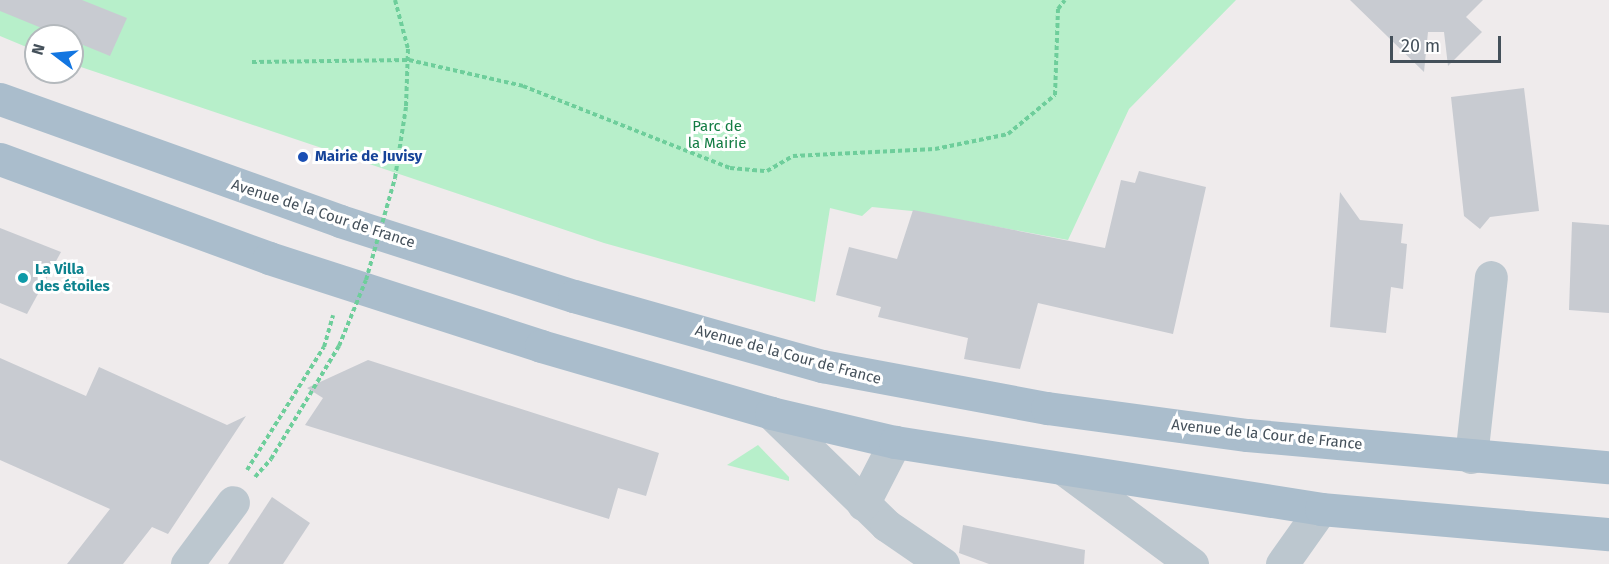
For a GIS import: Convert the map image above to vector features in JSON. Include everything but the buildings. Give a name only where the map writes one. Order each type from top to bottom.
[{"type":"main road","points":[[0,78],[53,119]]},
{"type":"main road","name":"Avenue de la Cour de France","points":[[0,99],[574,296],[822,366],[1047,408],[1471,457],[1609,467]]},
{"type":"main road","points":[[0,159],[268,258],[771,413],[895,442],[1321,510],[1609,534]]},
{"type":"street","points":[[1471,457],[1491,277]]},
{"type":"street","points":[[771,413],[863,504],[943,564]]},
{"type":"street","points":[[863,504],[895,442]]},
{"type":"street","points":[[1065,470],[1192,564]]},
{"type":"street","points":[[187,564],[233,502]]},
{"type":"street","points":[[1282,564],[1321,510]]},
{"type":"path","points":[[271,459],[339,346],[366,280],[395,178],[406,107],[409,60],[395,0]]},
{"type":"path","points":[[252,62],[409,60],[523,86],[729,168],[767,171],[793,156],[935,149],[1008,134],[1055,95],[1058,9],[1065,0]]},
{"type":"path","points":[[261,447],[324,347]]},
{"type":"green space","name":"Parc de la Mairie","points":[[0,0],[1236,0],[1129,109],[1068,240],[912,211],[872,207],[862,216],[830,208],[815,302],[604,243],[84,68],[84,24],[24,24],[24,46],[0,36]]},
{"type":"green space","points":[[758,445],[789,477],[789,481],[727,465]]},
{"type":"place","name":"Mairie de Juvisy","points":[[303,157]]},
{"type":"place","name":"La Villa des étoiles","points":[[23,278]]}]
